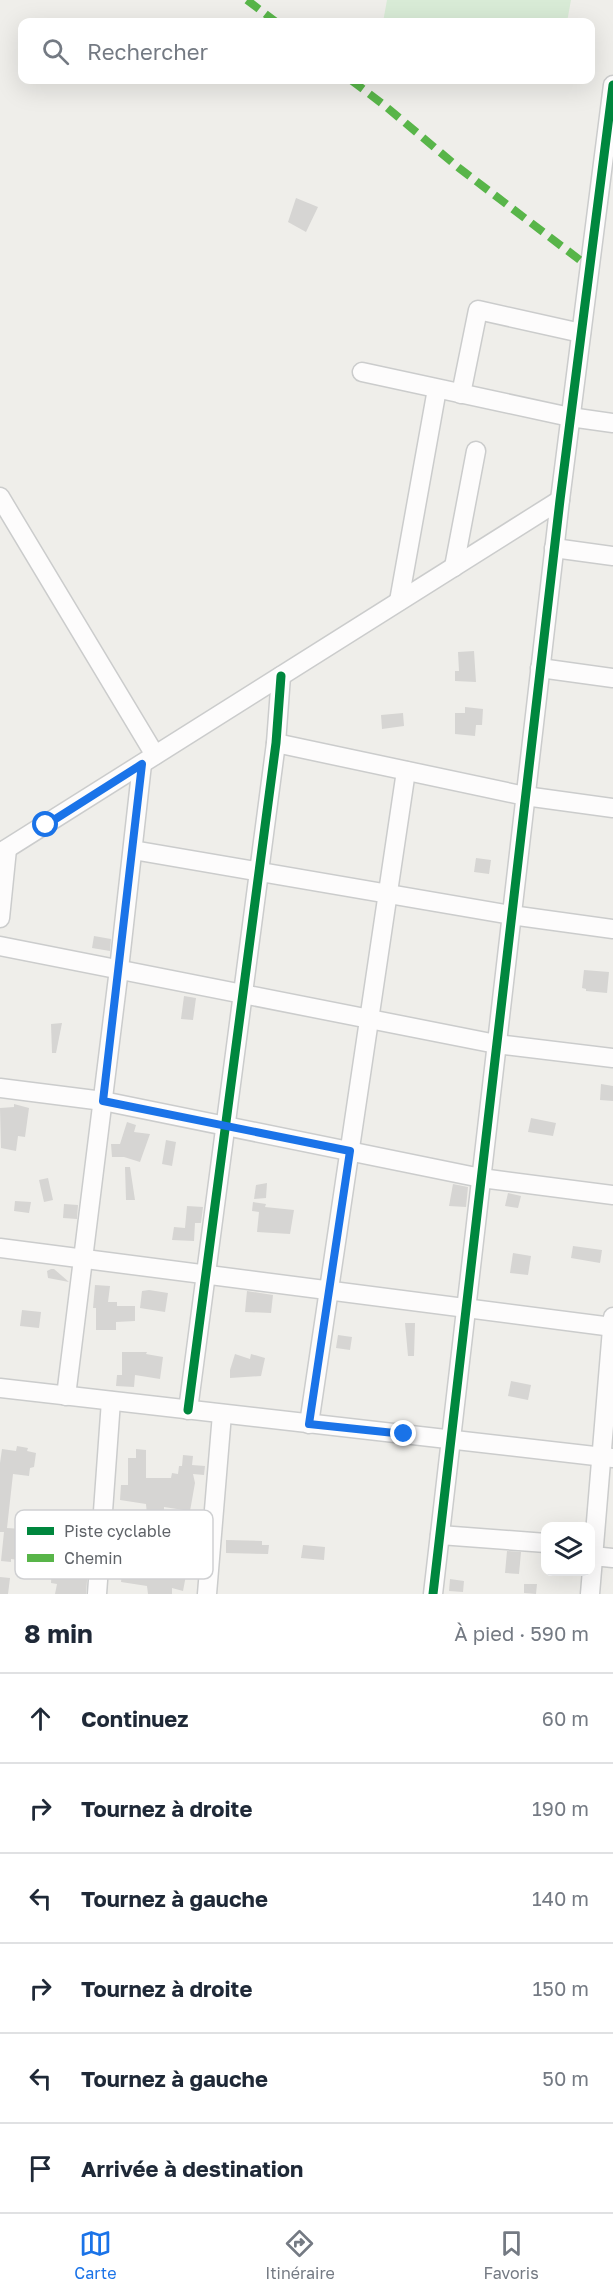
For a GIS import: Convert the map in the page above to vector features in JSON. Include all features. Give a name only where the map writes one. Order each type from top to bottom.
[{"type":"street","points":[[433,1594],[554,548],[613,85]]},
{"type":"street","points":[[461,394],[478,310],[581,333]]},
{"type":"street","points":[[362,372],[570,417],[613,423]]},
{"type":"street","points":[[399,601],[437,389]]},
{"type":"street","points":[[454,567],[476,451]]},
{"type":"street","points":[[0,497],[149,760],[133,850],[66,1396]]},
{"type":"street","points":[[0,918],[3,851],[560,500]]},
{"type":"street","points":[[554,548],[613,556]]},
{"type":"street","points":[[540,668],[613,678]]},
{"type":"street","points":[[188,1410],[276,743],[281,676]]},
{"type":"street","points":[[276,743],[525,796],[613,808]]},
{"type":"street","points":[[309,1424],[406,771]]},
{"type":"street","points":[[133,850],[511,915],[613,929]]},
{"type":"street","points":[[0,946],[496,1044],[613,1059]]},
{"type":"street","points":[[0,1088],[103,1101],[481,1178],[613,1195]]},
{"type":"street","points":[[0,1248],[466,1308],[612,1324],[607,1457],[595,1531]]},
{"type":"street","points":[[0,1388],[607,1457]]},
{"type":"street","points":[[103,1510],[111,1401]]},
{"type":"street","points":[[213,1522],[222,1414]]},
{"type":"street","points":[[440,1535],[541,1543]]},
{"type":"street","points":[[595,1551],[613,1558]]},
{"type":"street","points":[[590,1594],[591,1576]]},
{"type":"street","points":[[97,1594],[98,1579]]},
{"type":"street","points":[[207,1594],[208,1579]]},
{"type":"green space","points":[[387,0],[571,0],[568,18],[384,18]]},
{"type":"building","points":[[296,198],[318,207],[306,232],[288,222]]},
{"type":"building","points":[[474,651],[476,682],[455,681],[455,671],[459,671],[458,652]]},
{"type":"building","points":[[465,707],[483,709],[482,725],[476,725],[475,736],[455,734],[455,713],[465,713]]},
{"type":"building","points":[[403,713],[404,726],[382,729],[381,715]]},
{"type":"building","points":[[476,858],[491,860],[489,874],[474,872]]},
{"type":"building","points":[[94,936],[111,939],[110,951],[92,948]]},
{"type":"building","points":[[584,970],[609,972],[607,993],[586,991],[582,988]]},
{"type":"building","points":[[184,996],[196,998],[193,1020],[181,1019]]},
{"type":"building","points":[[62,1023],[56,1053],[52,1053],[51,1024]]},
{"type":"building","points":[[601,1084],[613,1086],[613,1101],[600,1100]]},
{"type":"building","points":[[14,1104],[29,1108],[25,1137],[18,1136],[16,1151],[1,1148],[0,1108],[14,1107]]},
{"type":"building","points":[[531,1118],[556,1123],[553,1136],[528,1132]]},
{"type":"building","points":[[127,1122],[136,1125],[134,1132],[150,1134],[140,1162],[124,1157],[112,1157],[111,1144],[120,1144]]},
{"type":"building","points":[[166,1140],[176,1142],[172,1166],[162,1164]]},
{"type":"building","points":[[125,1167],[130,1167],[135,1200],[126,1200]]},
{"type":"building","points":[[48,1178],[53,1200],[44,1202],[39,1180]]},
{"type":"building","points":[[267,1183],[266,1198],[254,1199],[256,1185]]},
{"type":"building","points":[[453,1184],[468,1187],[466,1207],[449,1206]]},
{"type":"building","points":[[508,1193],[521,1196],[518,1208],[505,1206]]},
{"type":"building","points":[[15,1201],[31,1202],[29,1213],[14,1211]]},
{"type":"building","points":[[253,1202],[266,1204],[265,1207],[294,1210],[290,1234],[257,1232],[259,1212],[252,1211]]},
{"type":"building","points":[[64,1204],[78,1205],[77,1219],[63,1218]]},
{"type":"building","points":[[187,1206],[203,1207],[201,1223],[195,1223],[194,1241],[172,1240],[174,1227],[185,1228]]},
{"type":"building","points":[[573,1246],[602,1250],[600,1263],[571,1258]]},
{"type":"building","points":[[513,1253],[531,1256],[528,1275],[510,1273]]},
{"type":"building","points":[[51,1269],[69,1282],[48,1278],[47,1271]]},
{"type":"building","points":[[95,1285],[110,1286],[108,1302],[117,1302],[117,1306],[135,1306],[135,1321],[116,1322],[116,1330],[96,1330],[96,1308],[93,1308]]},
{"type":"building","points":[[142,1291],[168,1293],[165,1312],[140,1308]]},
{"type":"building","points":[[247,1291],[273,1295],[271,1313],[245,1312]]},
{"type":"building","points":[[22,1310],[41,1312],[39,1328],[20,1326]]},
{"type":"building","points":[[405,1323],[415,1323],[414,1356],[408,1356]]},
{"type":"building","points":[[338,1335],[352,1337],[350,1350],[336,1348]]},
{"type":"building","points":[[122,1352],[147,1352],[146,1354],[163,1357],[160,1379],[135,1375],[134,1387],[116,1386],[117,1375],[122,1375]]},
{"type":"building","points":[[235,1354],[250,1359],[251,1354],[265,1358],[261,1376],[230,1378]]},
{"type":"building","points":[[511,1381],[531,1385],[528,1400],[508,1396]]},
{"type":"building","points":[[17,1446],[28,1448],[27,1451],[36,1453],[34,1467],[30,1468],[29,1476],[13,1474],[7,1528],[15,1529],[15,1560],[11,1559],[11,1562],[1,1561],[4,1532],[0,1532],[0,1463],[2,1449],[16,1451]]},
{"type":"building","points":[[136,1449],[146,1450],[146,1478],[171,1478],[172,1473],[178,1474],[179,1466],[182,1466],[183,1455],[193,1456],[192,1465],[205,1466],[204,1475],[193,1474],[195,1483],[190,1510],[164,1507],[164,1510],[147,1510],[146,1504],[120,1500],[121,1485],[128,1485],[128,1458],[136,1458]]},
{"type":"building","points":[[226,1540],[262,1541],[262,1545],[269,1545],[268,1554],[226,1553]]},
{"type":"building","points":[[303,1545],[325,1547],[324,1560],[301,1558]]},
{"type":"building","points":[[507,1551],[521,1552],[519,1574],[505,1573]]},
{"type":"building","points":[[0,1577],[10,1578],[8,1594],[0,1594]]},
{"type":"building","points":[[51,1579],[87,1579],[86,1594],[55,1594],[57,1584],[51,1583]]},
{"type":"building","points":[[121,1579],[185,1579],[183,1591],[172,1588],[172,1594],[148,1594],[147,1586],[121,1582]]},
{"type":"building","points":[[450,1579],[464,1581],[463,1592],[449,1591]]},
{"type":"building","points":[[524,1584],[537,1584],[536,1594],[524,1593]]},
{"type":"marked path","points":[[247,0],[271,18]]},
{"type":"marked path","points":[[356,84],[459,168],[589,267]]},
{"type":"cycle path","points":[[433,1594],[560,500],[613,85]]},
{"type":"cycle path","points":[[188,1410],[276,743],[281,676]]},
{"type":"route","points":[[46,825],[142,764],[103,1101],[350,1151],[309,1424],[404,1434]]}]
